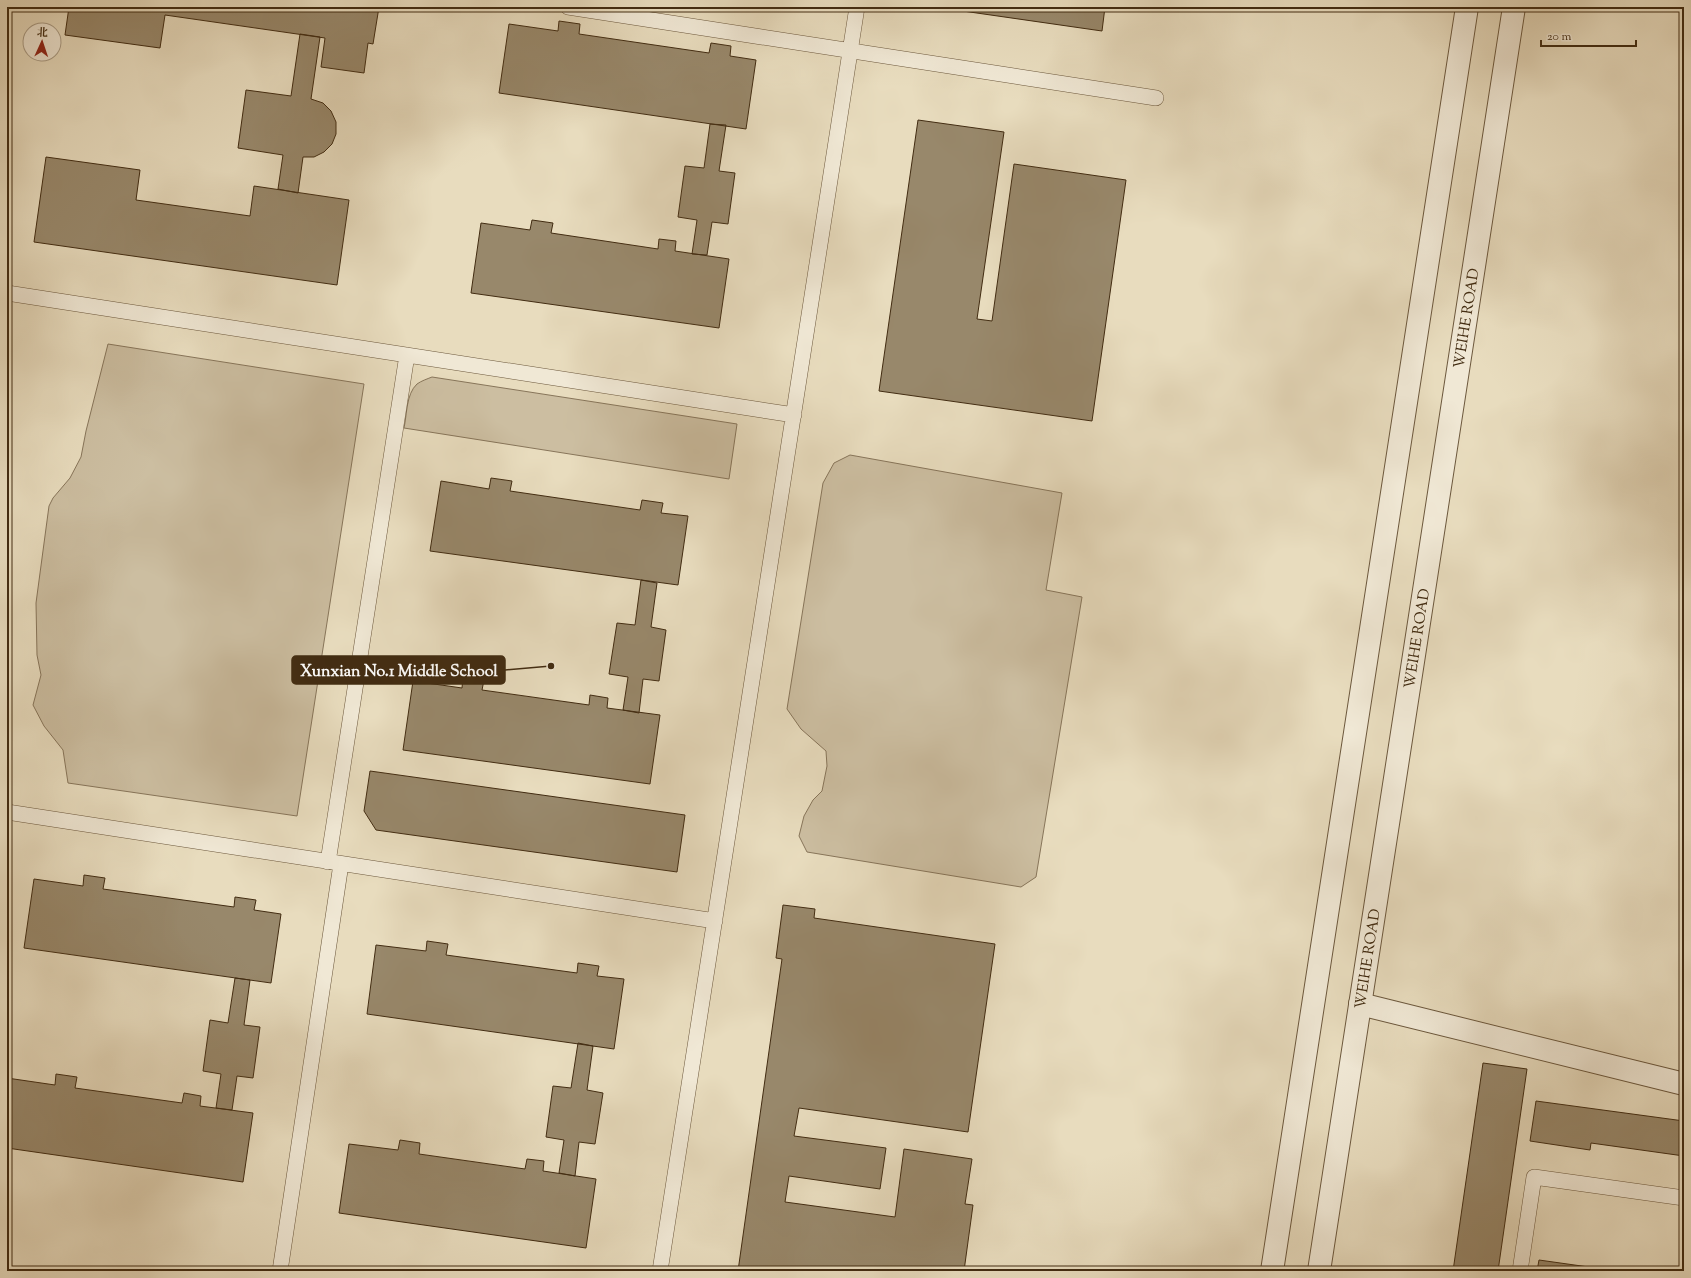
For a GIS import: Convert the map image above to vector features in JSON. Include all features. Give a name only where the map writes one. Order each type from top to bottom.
[{"type":"street","points":[[1272,1271],[1467,7]]},
{"type":"street","name":"WEIHE ROAD","points":[[1319,1271],[1514,7]]},
{"type":"street","points":[[1360,1004],[1684,1084]]},
{"type":"lane","points":[[568,7],[1156,98]]},
{"type":"lane","points":[[660,1271],[857,7]]},
{"type":"lane","points":[[7,293],[794,415]]},
{"type":"lane","points":[[280,1271],[335,863],[407,355]]},
{"type":"lane","points":[[7,812],[715,922]]},
{"type":"lane","points":[[1520,1271],[1534,1177],[1684,1198]]},
{"type":"shaded area","points":[[108,344],[364,384],[297,816],[68,783],[63,750],[44,726],[33,705],[41,675],[37,655],[36,603],[49,506],[53,498],[70,478],[81,457]]},
{"type":"shaded area","points":[[432,377],[737,424],[729,479],[404,428],[409,399],[413,388],[417,384]]},
{"type":"shaded area","points":[[850,455],[1062,493],[1046,590],[1082,597],[1036,877],[1021,887],[807,852],[799,836],[804,816],[813,800],[822,791],[827,766],[826,751],[801,729],[787,709],[823,483],[834,463]]},
{"type":"building","points":[[69,7],[379,7],[373,44],[368,43],[364,73],[321,67],[325,38],[165,15],[160,48],[65,35]]},
{"type":"building","points":[[935,7],[1105,7],[1102,31]]},
{"type":"building","points":[[559,21],[580,24],[579,34],[709,53],[711,43],[731,46],[730,56],[756,60],[746,129],[499,93],[509,24],[558,31]]},
{"type":"building","points":[[300,34],[320,37],[311,99],[323,103],[331,111],[336,122],[336,134],[332,144],[324,152],[314,157],[303,157],[298,193],[278,189],[283,155],[238,148],[246,90],[291,96]]},
{"type":"building","points":[[918,120],[1004,132],[977,319],[992,321],[1014,164],[1126,180],[1092,421],[879,391]]},
{"type":"building","points":[[710,124],[726,125],[719,171],[735,173],[728,224],[712,222],[707,255],[692,254],[697,220],[678,217],[685,166],[704,168]]},
{"type":"building","points":[[46,157],[140,170],[136,200],[250,216],[254,186],[349,200],[337,285],[34,242]]},
{"type":"building","points":[[532,220],[553,223],[551,233],[658,249],[659,239],[676,241],[675,251],[729,259],[719,328],[471,293],[481,223],[530,230]]},
{"type":"building","points":[[491,478],[512,481],[510,491],[640,510],[642,500],[663,503],[661,513],[688,516],[678,585],[430,551],[441,481],[489,489]]},
{"type":"building","points":[[641,580],[657,583],[651,627],[666,630],[659,681],[643,679],[639,713],[623,710],[628,677],[609,674],[617,623],[635,625]]},
{"type":"building","points":[[463,677],[484,680],[482,690],[589,705],[590,695],[608,698],[607,708],[660,715],[650,784],[403,750],[413,681],[462,688]]},
{"type":"building","points":[[370,771],[685,815],[677,872],[376,830],[364,811]]},
{"type":"building","points":[[84,875],[105,878],[103,889],[234,907],[235,897],[256,900],[254,910],[281,914],[271,983],[24,948],[34,879],[83,886]]},
{"type":"building","points":[[783,905],[815,909],[814,918],[995,944],[968,1132],[799,1108],[794,1136],[886,1148],[880,1189],[789,1176],[785,1202],[895,1217],[904,1149],[972,1159],[965,1204],[973,1205],[964,1271],[738,1271],[782,959],[776,958]]},
{"type":"building","points":[[427,941],[448,944],[446,955],[577,973],[578,963],[599,966],[597,976],[624,979],[614,1049],[367,1014],[376,945],[426,951]]},
{"type":"building","points":[[235,978],[250,980],[244,1025],[260,1027],[253,1078],[237,1076],[232,1110],[216,1108],[221,1074],[203,1071],[210,1020],[228,1023]]},
{"type":"building","points":[[578,1043],[593,1046],[587,1090],[603,1093],[595,1144],[579,1142],[575,1176],[559,1173],[564,1140],[546,1137],[553,1086],[571,1088]]},
{"type":"building","points":[[1483,1063],[1527,1069],[1498,1271],[1453,1271]]},
{"type":"building","points":[[56,1074],[77,1077],[75,1088],[182,1103],[184,1093],[201,1096],[200,1106],[253,1113],[243,1182],[7,1148],[7,1078],[55,1085]]},
{"type":"building","points":[[1536,1101],[1684,1121],[1684,1156],[1591,1143],[1590,1150],[1530,1141]]},
{"type":"building","points":[[400,1140],[420,1143],[419,1154],[525,1169],[527,1159],[544,1161],[543,1171],[596,1179],[586,1248],[339,1213],[349,1144],[398,1150]]},
{"type":"building","points":[[1539,1260],[1617,1271],[1537,1271]]},
{"type":"place","name":"Xunxian No.1 Middle School","points":[[551,666]]}]
